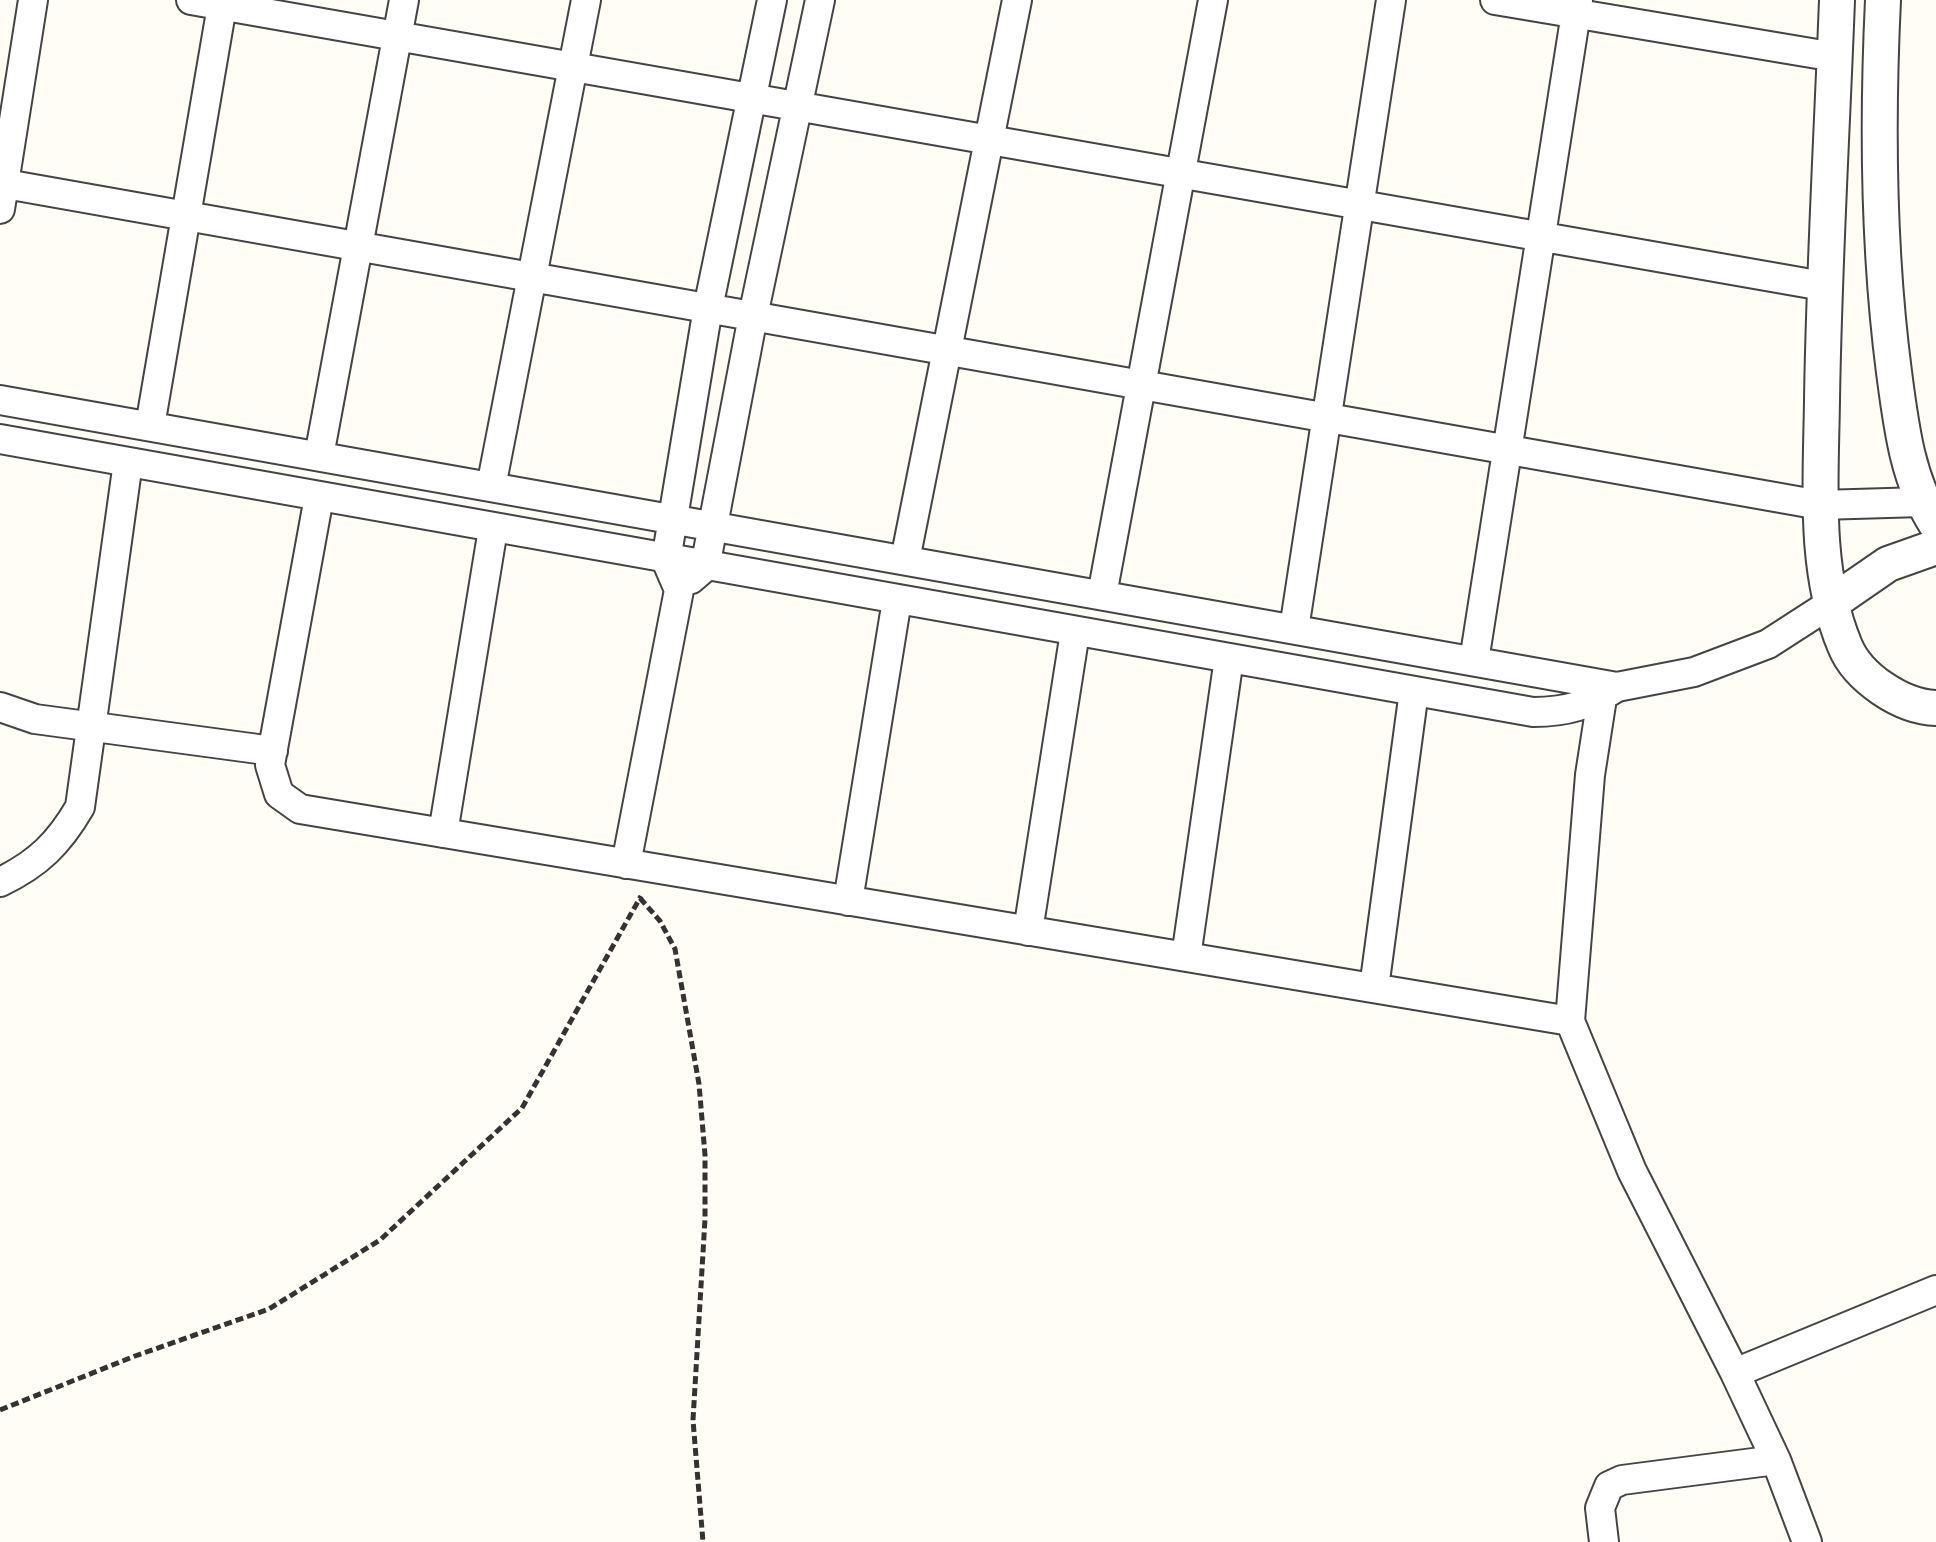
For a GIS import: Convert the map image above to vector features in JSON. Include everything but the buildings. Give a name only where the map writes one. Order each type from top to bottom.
[{"type":"street","points":[[33,0],[1,192],[186,216],[1820,505],[1929,513],[1902,433],[1888,323],[1877,125],[1883,0]]},
{"type":"street","points":[[191,0],[1823,286]]},
{"type":"street","points":[[319,456],[404,0]]},
{"type":"street","points":[[491,487],[586,0]]},
{"type":"street","points":[[626,864],[679,590],[666,560],[672,519],[708,308],[772,0]]},
{"type":"street","points":[[679,590],[705,567],[753,316],[820,0]]},
{"type":"street","points":[[905,560],[1017,0]]},
{"type":"street","points":[[1102,595],[1213,0]]},
{"type":"street","points":[[1294,629],[1391,0]]},
{"type":"street","points":[[1495,0],[1577,7],[1835,57]]},
{"type":"street","points":[[1837,0],[1823,286],[1820,505],[1830,604],[1846,650],[1879,687],[1923,708],[1936,708]]},
{"type":"street","points":[[150,426],[222,3]]},
{"type":"street","points":[[1474,661],[1577,7]]},
{"type":"street","points":[[0,400],[1474,661],[1608,690]]},
{"type":"street","points":[[0,439],[705,567],[1533,712],[1564,712],[1608,690],[1694,672],[1768,644],[1888,564],[1936,547]]},
{"type":"street","points":[[0,882],[34,865],[61,839],[80,807],[94,727],[128,462]]},
{"type":"street","points":[[319,497],[273,751],[273,780],[290,805],[1570,1021]]},
{"type":"street","points":[[443,833],[493,529]]},
{"type":"street","points":[[848,901],[897,600]]},
{"type":"street","points":[[1028,931],[1075,632]]},
{"type":"street","points":[[1186,957],[1229,658]]},
{"type":"street","points":[[1608,690],[1590,775],[1570,1021],[1632,1171],[1776,1460],[1807,1542]]},
{"type":"street","points":[[1374,988],[1414,691]]},
{"type":"street","points":[[0,707],[35,719],[273,751]]},
{"type":"street","points":[[1735,1373],[1936,1290]]},
{"type":"street","points":[[1604,1542],[1600,1508],[1609,1486],[1622,1480],[1776,1460]]},
{"type":"path","points":[[0,1410],[135,1356],[269,1309],[380,1240],[522,1108],[657,869]]},
{"type":"path","points":[[640,898],[660,921],[675,949],[699,1084],[705,1155],[705,1219],[693,1420],[703,1542]]}]
